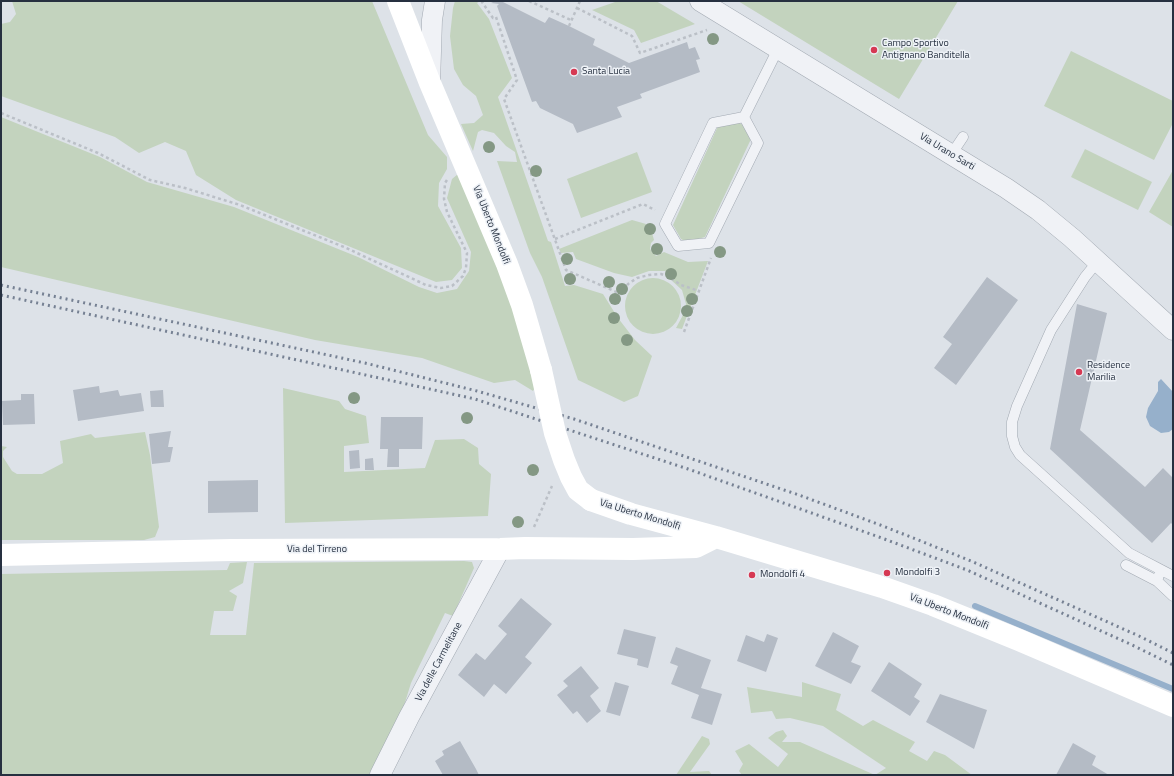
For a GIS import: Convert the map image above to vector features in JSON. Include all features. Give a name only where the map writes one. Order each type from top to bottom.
[{"type":"main road","name":"Via Uberto Mondolfi","points":[[398,1],[430,83],[464,159],[507,264],[522,305],[541,370],[554,426],[564,460],[570,477],[578,490],[591,500],[631,514],[716,536],[882,587],[933,605],[1173,706]]},
{"type":"main road","name":"Via del Tirreno","points":[[631,514],[660,523],[662,532],[655,538],[633,549]]},
{"type":"main road","name":"Via del Tirreno","points":[[1,555],[231,550],[525,548],[633,549],[696,547],[716,536]]},
{"type":"street","points":[[430,83],[432,20],[435,1]]},
{"type":"street","name":"Via Urano Sarti","points":[[700,1],[1006,188],[1038,210],[1098,261],[1173,330]]},
{"type":"street","name":"Via delle Carmelitane","points":[[380,775],[500,549]]},
{"type":"lane","points":[[744,117],[778,49]]},
{"type":"lane","points":[[744,117],[758,143],[709,243],[678,246],[665,224],[713,123],[744,117]]},
{"type":"lane","points":[[951,155],[963,138]]},
{"type":"lane","points":[[1098,261],[1085,277],[1051,330],[1017,406],[1012,422],[1012,436],[1015,447],[1020,455],[1123,548],[1129,553],[1173,576]]},
{"type":"lane","points":[[1126,565],[1156,581],[1173,596]]},
{"type":"lane","points":[[1156,581],[1162,570]]},
{"type":"path","points":[[483,1],[482,2],[493,18],[496,17],[517,80],[504,99],[566,270],[621,294],[628,284],[637,278],[661,274],[670,277],[681,285],[699,292]]},
{"type":"path","points":[[529,1],[572,20]]},
{"type":"path","points":[[568,26],[580,1]]},
{"type":"path","points":[[577,8],[632,36],[640,53],[710,30]]},
{"type":"path","points":[[1,113],[98,152],[150,180],[185,188],[240,206],[344,247],[426,285],[441,288],[452,286],[463,276],[466,268],[467,253],[447,212],[444,200],[445,183],[464,159]]},
{"type":"path","points":[[555,239],[643,204],[668,217]]},
{"type":"path","points":[[684,332],[714,251],[709,243]]},
{"type":"path","points":[[525,548],[564,460]]},
{"type":"green space","points":[[12,1],[372,1],[428,135],[447,157],[447,169],[439,183],[438,206],[461,248],[462,268],[452,280],[436,282],[236,200],[196,175],[186,151],[165,142],[139,153],[115,137],[1,96],[1,24],[10,22],[16,14]]},
{"type":"green space","points":[[455,1],[480,1],[477,3],[489,19],[512,78],[498,97],[548,241],[551,242],[565,286],[574,285],[603,294],[618,318],[635,340],[652,356],[638,396],[624,402],[578,380],[542,277],[530,253],[497,161],[517,162],[515,152],[506,146],[494,133],[482,130],[478,132],[473,151],[461,124],[474,123],[483,115],[476,96],[463,85],[454,69],[450,36]]},
{"type":"green space","points":[[618,1],[656,1],[695,24],[641,43],[634,30],[592,10]]},
{"type":"green space","name":"Campo Sportivo Antignano Banditella","points":[[738,1],[958,1],[899,99]]},
{"type":"green space","points":[[1071,51],[1173,101],[1173,123],[1154,160],[1044,106]]},
{"type":"green space","points":[[1,117],[100,157],[147,182],[234,207],[358,257],[419,287],[437,293],[457,289],[469,271],[471,252],[447,198],[452,179],[458,174],[515,310],[536,386],[533,391],[515,380],[494,383],[422,358],[315,340],[1,267]]},
{"type":"green space","points":[[738,122],[743,125],[751,139],[705,237],[687,242],[681,239],[673,225],[718,126]]},
{"type":"green space","points":[[1085,149],[1152,182],[1138,210],[1071,177]]},
{"type":"green space","points":[[637,152],[652,192],[581,218],[567,179]]},
{"type":"green space","points":[[1173,170],[1173,227],[1149,212]]},
{"type":"green space","points":[[632,220],[646,224],[644,228],[652,233],[654,240],[651,243],[650,249],[656,256],[664,252],[688,262],[708,261],[682,329],[676,328],[683,315],[686,304],[682,290],[670,279],[672,276],[665,271],[649,271],[632,277],[614,273],[576,259],[573,252],[561,253],[559,249]]},
{"type":"green space","points":[[653,278],[664,280],[673,286],[679,295],[681,306],[679,317],[673,326],[664,332],[653,334],[642,332],[633,326],[627,317],[625,306],[627,295],[633,286],[642,280]]},
{"type":"green space","points":[[283,388],[339,401],[345,409],[366,416],[369,443],[344,446],[344,472],[425,468],[435,440],[464,439],[478,448],[479,464],[491,474],[488,516],[285,523]]},
{"type":"green space","points":[[145,432],[150,455],[159,527],[155,537],[144,540],[1,540],[1,446],[7,447],[3,451],[3,457],[12,471],[17,474],[42,474],[63,463],[60,441],[91,434],[95,438]]},
{"type":"green space","points":[[247,562],[243,583],[229,591],[237,596],[233,611],[214,611],[210,635],[246,635],[254,563],[472,562],[474,568],[453,616],[445,613],[411,683],[403,709],[369,775],[1,775],[1,574],[227,570],[230,563]]},
{"type":"green space","points":[[802,682],[841,694],[836,710],[863,726],[873,720],[915,742],[909,751],[927,761],[934,751],[945,755],[972,775],[875,775],[886,768],[823,726],[790,718],[776,719],[772,711],[751,713],[747,687],[802,697]]},
{"type":"green space","points":[[783,730],[787,736],[782,742],[800,742],[875,775],[742,775],[739,771],[743,764],[735,751],[749,744],[778,767],[788,754],[768,738],[776,732]]},
{"type":"green space","points":[[702,736],[709,739],[710,744],[690,772],[709,771],[712,775],[676,775]]},
{"type":"water","points":[[1161,379],[1173,392],[1173,429],[1169,432],[1161,433],[1150,426],[1146,417],[1148,408],[1158,391],[1158,382]]},
{"type":"building","name":"Santa Lucia","points":[[501,1],[545,23],[549,17],[569,26],[595,39],[593,45],[629,63],[687,42],[689,49],[695,47],[700,59],[696,60],[700,72],[640,94],[642,98],[617,107],[622,117],[577,133],[573,124],[540,108],[536,101],[532,102],[497,6],[499,4],[491,3]]},
{"type":"building","points":[[987,277],[1018,300],[956,385],[934,368],[952,344],[943,337]]},
{"type":"building","name":"Residence Marilia","points":[[1077,304],[1107,313],[1080,430],[1145,487],[1163,468],[1173,478],[1173,525],[1171,523],[1152,543],[1050,449]]},
{"type":"building","points":[[99,386],[100,393],[118,390],[120,396],[141,393],[144,411],[78,421],[73,390]]},
{"type":"building","points":[[163,390],[164,407],[151,407],[150,391]]},
{"type":"building","points":[[21,394],[34,394],[35,424],[3,425],[2,401],[21,400]]},
{"type":"building","points":[[381,417],[423,417],[422,449],[399,449],[399,467],[387,467],[388,449],[380,449]]},
{"type":"building","points":[[171,431],[168,447],[173,447],[170,462],[152,464],[149,434]]},
{"type":"building","points":[[359,450],[360,468],[350,469],[349,451]]},
{"type":"building","points":[[373,458],[374,470],[365,470],[365,459]]},
{"type":"building","points":[[258,480],[258,512],[208,513],[208,481]]},
{"type":"building","points":[[521,598],[552,624],[525,657],[532,663],[506,694],[494,684],[484,697],[458,675],[476,653],[485,660],[507,634],[498,626]]},
{"type":"building","points":[[624,629],[656,637],[648,668],[637,665],[638,659],[617,654]]},
{"type":"building","points":[[833,632],[859,646],[851,662],[861,666],[851,684],[815,666]]},
{"type":"building","points":[[767,634],[778,638],[766,672],[737,661],[746,635],[764,642]]},
{"type":"building","points":[[676,647],[711,660],[701,688],[722,694],[712,725],[691,718],[699,695],[671,684],[678,666],[670,663]]},
{"type":"building","points":[[889,662],[922,684],[914,697],[920,701],[910,716],[871,691]]},
{"type":"building","points":[[581,666],[599,688],[590,696],[601,711],[587,723],[577,711],[573,714],[557,695],[568,686],[563,681]]},
{"type":"building","points":[[615,682],[629,686],[620,716],[606,712]]},
{"type":"building","points":[[940,694],[987,710],[974,749],[926,722]]},
{"type":"building","points":[[460,741],[479,775],[443,775],[435,761],[444,755],[442,751]]},
{"type":"building","points":[[1073,743],[1096,756],[1092,765],[1109,775],[1056,775]]},
{"type":"waterway","points":[[975,606],[1173,689]]},
{"type":"railway","points":[[1,285],[365,363],[477,391],[574,419],[799,495],[883,526],[971,561],[1139,636],[1173,653]]},
{"type":"railway","points":[[1,295],[475,399],[688,469],[967,570],[1173,665]]},
{"type":"place","name":"Campo Sportivo Antignano Banditella","points":[[874,50]]},
{"type":"place","name":"Santa Lucia","points":[[574,72]]},
{"type":"place","name":"Residence Marilia","points":[[1079,372]]},
{"type":"place","name":"Mondolfi 3","points":[[887,573]]},
{"type":"place","name":"Mondolfi 4","points":[[752,575]]}]
